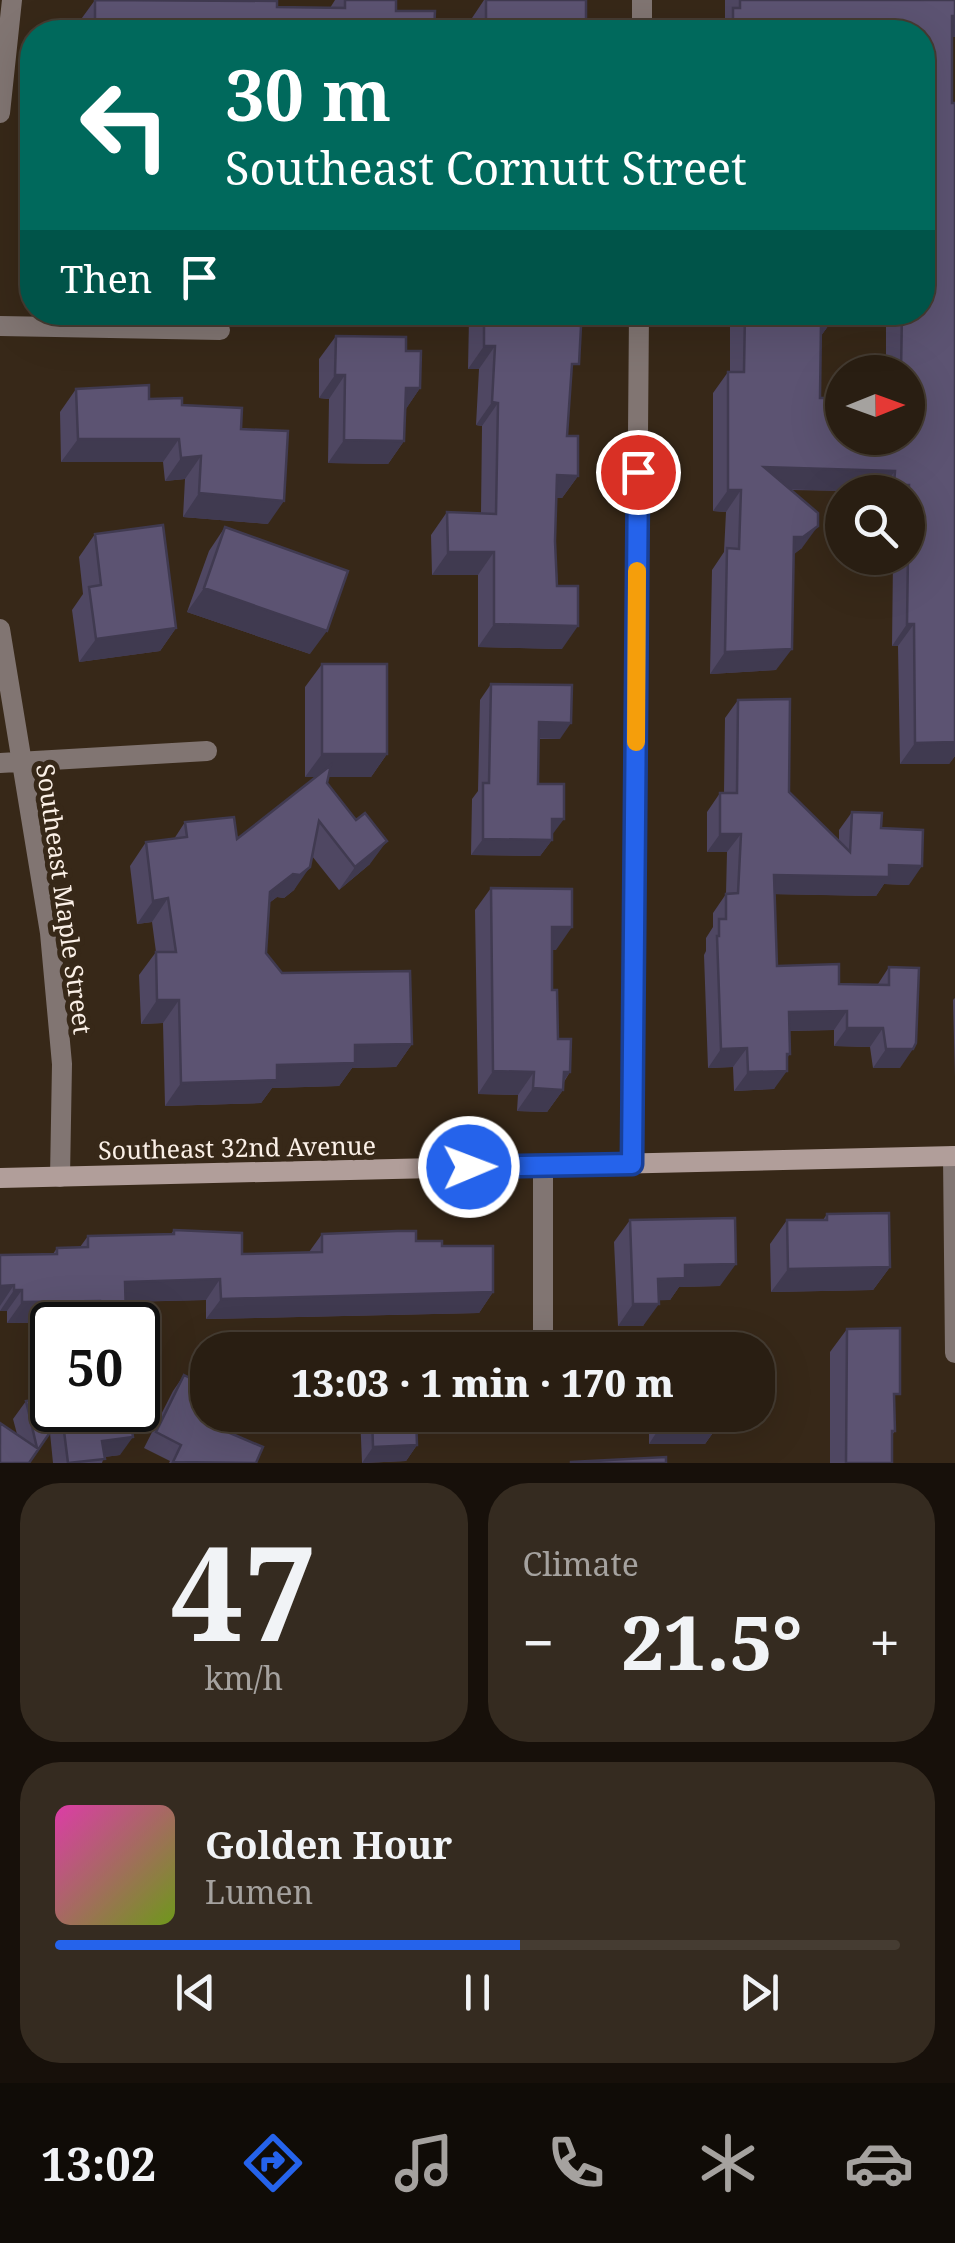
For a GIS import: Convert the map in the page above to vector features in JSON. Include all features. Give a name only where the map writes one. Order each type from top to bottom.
[{"type":"main road","name":"Southeast 32nd Avenue","points":[[0,1178],[954,1156]]},
{"type":"street","points":[[0,113],[12,0]]},
{"type":"street","points":[[632,1164],[639,325]]},
{"type":"street","points":[[0,326],[220,330]]},
{"type":"street","name":"Southeast Maple Street","points":[[0,630],[10,762],[50,933],[62,1064],[60,1177]]},
{"type":"street","points":[[10,762],[207,751]]},
{"type":"street","points":[[954,1156],[955,1353]]},
{"type":"street","points":[[543,1332],[544,1166]]},
{"type":"building","points":[[95,0],[277,1],[277,7],[345,8],[345,0],[396,0],[396,11],[435,11],[435,20],[95,20]]},
{"type":"building","points":[[486,0],[586,0],[586,20],[486,20]]},
{"type":"building","points":[[740,0],[955,0],[955,742],[915,743],[914,624],[907,624],[908,575],[925,575],[925,475],[764,467],[818,513],[818,526],[803,537],[794,537],[792,649],[725,652],[727,548],[739,549],[741,490],[728,490],[728,372],[744,372],[745,325],[821,325],[820,398],[825,398],[825,455],[925,455],[925,355],[901,355],[902,325],[935,325],[935,20],[733,20],[733,8],[740,8]]},
{"type":"building","points":[[484,325],[581,326],[579,364],[572,364],[567,436],[578,436],[578,476],[557,475],[555,541],[557,586],[578,586],[578,626],[494,624],[494,552],[448,552],[447,512],[496,514],[498,403],[492,402],[495,346],[484,346]]},
{"type":"building","points":[[336,336],[406,337],[406,351],[421,351],[420,388],[406,388],[404,441],[344,440],[345,375],[335,375]]},
{"type":"building","points":[[149,385],[149,399],[182,398],[182,405],[242,408],[241,429],[288,431],[284,501],[199,493],[201,456],[181,458],[179,439],[78,439],[76,389]]},
{"type":"building","points":[[163,525],[176,628],[96,639],[89,587],[101,585],[95,534]]},
{"type":"building","points":[[225,527],[348,571],[327,631],[204,588]]},
{"type":"building","points":[[322,664],[387,664],[387,754],[322,754]]},
{"type":"building","points":[[491,684],[572,685],[571,723],[539,722],[538,784],[564,784],[564,819],[552,819],[552,840],[483,839],[483,783],[489,783]]},
{"type":"building","points":[[790,699],[789,792],[850,852],[852,812],[882,813],[881,828],[923,830],[922,866],[889,865],[889,877],[774,875],[777,966],[839,964],[839,984],[889,985],[889,967],[919,968],[916,1043],[913,1049],[886,1049],[883,1028],[847,1028],[847,1011],[789,1012],[787,1071],[748,1072],[747,1048],[721,1049],[717,936],[719,919],[726,919],[726,894],[738,893],[741,834],[720,834],[720,793],[737,793],[738,700]]},
{"type":"building","points":[[331,765],[327,783],[356,820],[365,813],[387,841],[355,867],[319,821],[310,867],[300,875],[293,874],[270,892],[266,953],[282,973],[410,971],[412,1044],[355,1045],[355,1063],[277,1065],[277,1080],[181,1083],[179,1000],[157,1000],[156,952],[176,952],[168,898],[153,901],[146,842],[187,837],[185,822],[234,817],[237,839]]},
{"type":"building","points":[[491,888],[572,889],[572,927],[552,927],[552,990],[557,990],[558,1039],[571,1039],[570,1072],[564,1072],[563,1090],[533,1088],[534,1072],[493,1071]]},
{"type":"building","points":[[889,1213],[890,1267],[788,1269],[787,1220],[827,1220],[827,1214]]},
{"type":"building","points":[[735,1218],[736,1264],[685,1265],[685,1278],[658,1279],[659,1304],[633,1304],[630,1220]]},
{"type":"building","points":[[174,1230],[242,1233],[242,1254],[322,1252],[322,1234],[416,1231],[416,1241],[442,1241],[442,1246],[493,1246],[493,1292],[221,1299],[220,1279],[125,1282],[126,1302],[22,1302],[22,1290],[14,1290],[14,1285],[0,1286],[0,1255],[57,1254],[57,1248],[88,1247],[88,1236],[174,1234]]},
{"type":"building","points":[[900,1328],[900,1394],[894,1394],[892,1463],[846,1463],[847,1329]]},
{"type":"building","points":[[184,1375],[190,1378],[190,1432],[230,1432],[263,1447],[256,1463],[173,1462],[181,1445],[156,1432],[160,1432],[160,1424]]},
{"type":"building","points":[[0,1423],[37,1448],[33,1432],[50,1432],[29,1463],[0,1463]]},
{"type":"building","points":[[64,1432],[132,1432],[133,1437],[102,1441],[105,1459],[68,1463]]},
{"type":"building","points":[[373,1432],[417,1432],[417,1445],[373,1447]]},
{"type":"building","points":[[666,1457],[666,1463],[571,1463],[571,1462]]},
{"type":"slow traffic","points":[[636,742],[637,571]]},
{"type":"route","points":[[469,1167],[632,1164],[638,472]]}]
